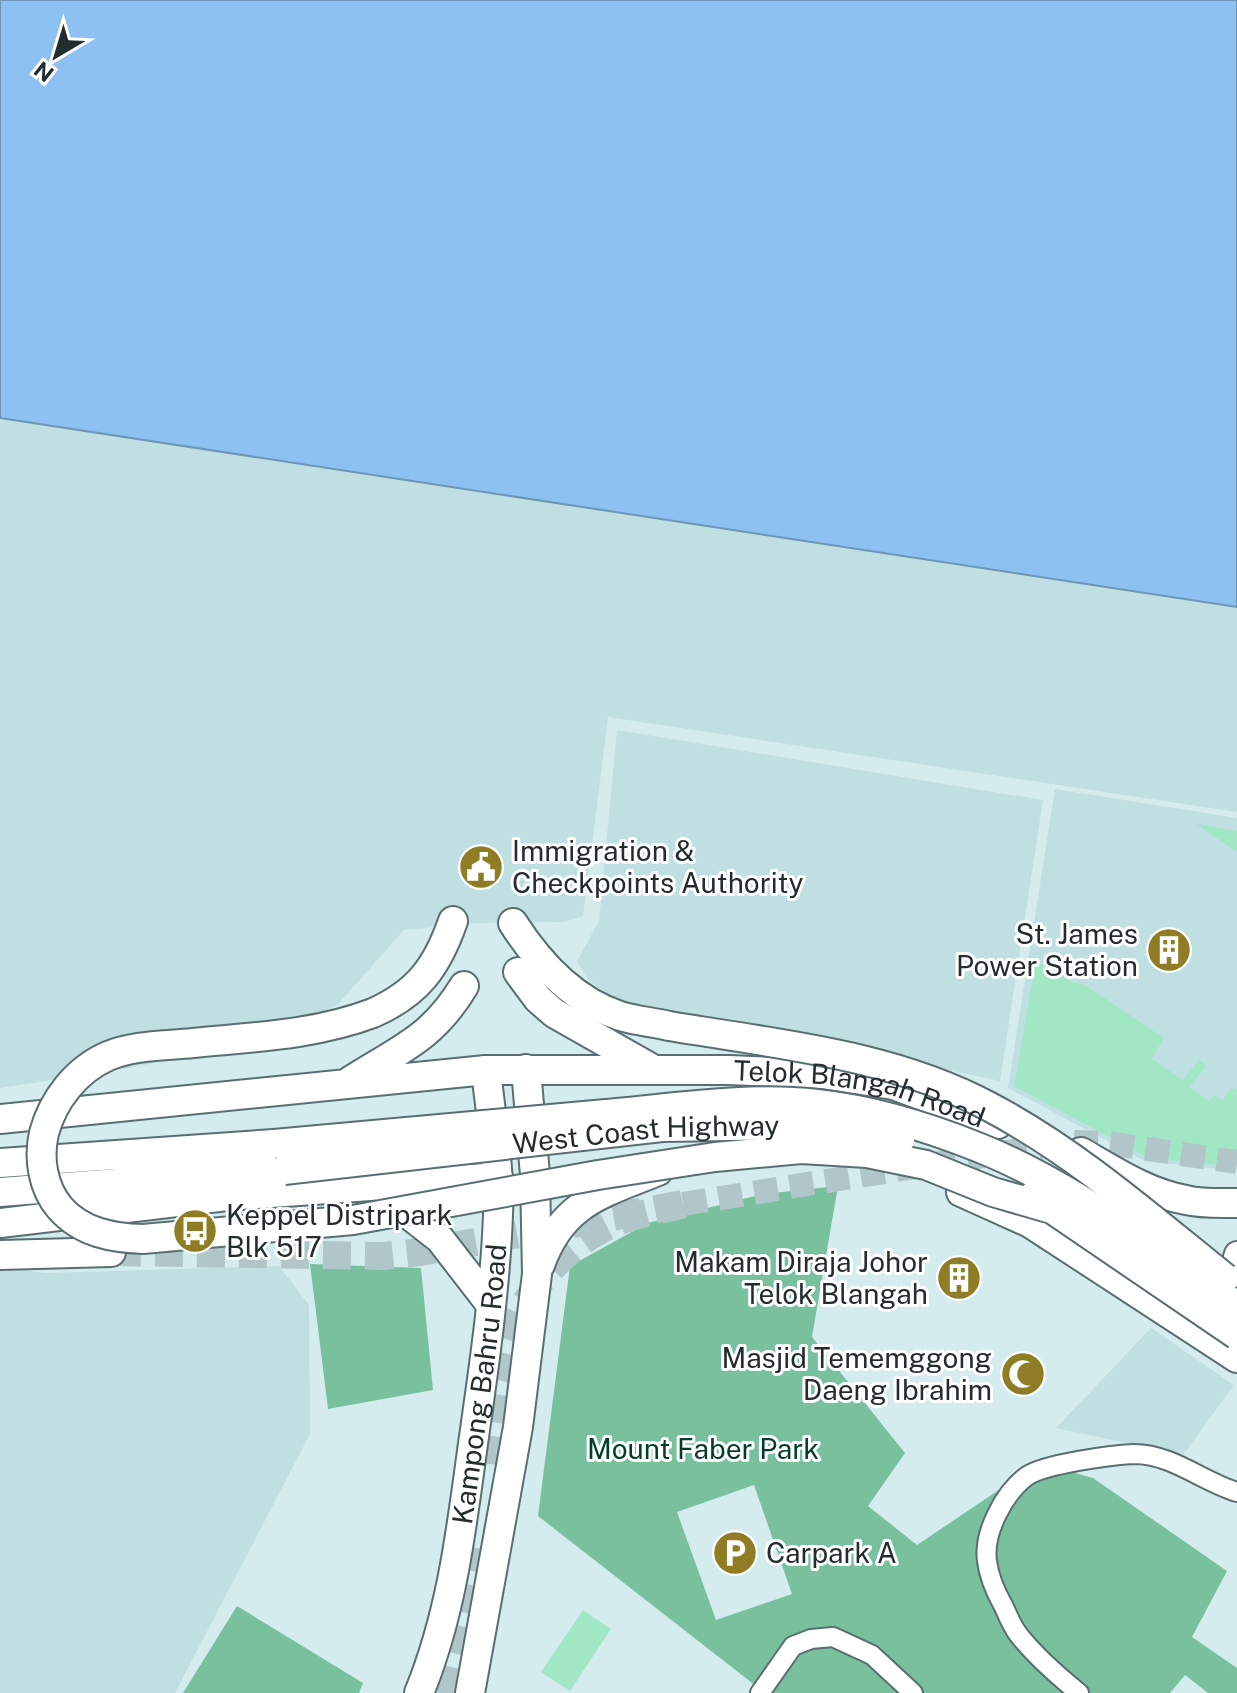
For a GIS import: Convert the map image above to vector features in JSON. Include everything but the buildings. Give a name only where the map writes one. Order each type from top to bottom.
[{"type":"main road","points":[[453,921],[435,963],[413,991],[373,1013],[323,1029],[131,1049],[99,1060],[71,1083],[50,1115],[41,1147],[41,1164],[52,1197],[75,1222],[91,1230],[122,1238],[143,1239],[353,1220],[598,1175],[715,1157],[801,1149],[867,1153],[926,1165],[993,1192],[1048,1208]]},
{"type":"main road","points":[[513,923],[533,952],[556,976],[586,999],[620,1016],[858,1059],[925,1079],[987,1105],[1082,1165],[1235,1298]]},
{"type":"main road","points":[[518,972],[538,999],[554,1013],[653,1070]]},
{"type":"main road","points":[[344,1085],[419,1040],[443,1017],[464,986]]},
{"type":"main road","name":"Kampong Bahru Road","points":[[470,1693],[518,1427],[537,1274],[535,1175],[526,1069]]},
{"type":"main road","name":"Telok Blangah Road","points":[[0,1119],[486,1070],[790,1072],[861,1079],[893,1085],[981,1117],[1044,1147],[1235,1298]]},
{"type":"main road","name":"Kampong Bahru Road","points":[[419,1693],[444,1621],[460,1539],[491,1305],[498,1177],[486,1070]]},
{"type":"main road","name":"West Coast Highway","points":[[0,1192],[729,1103],[816,1103],[919,1126],[1026,1169],[1235,1298]]},
{"type":"main road","points":[[981,1117],[1000,1115],[1022,1120],[1134,1183],[1165,1195],[1189,1201],[1237,1203]]},
{"type":"main road","name":"West Coast Highway","points":[[0,1163],[279,1157],[662,1127],[798,1125],[870,1134],[931,1148],[999,1174],[1021,1186],[1048,1208],[1235,1298]]},
{"type":"main road","points":[[0,1223],[227,1196],[666,1168],[796,1156],[840,1157],[897,1169],[1030,1223],[1237,1358]]},
{"type":"main road","points":[[537,1274],[553,1236],[564,1219],[582,1204],[666,1168]]},
{"type":"main road","points":[[370,1188],[408,1212],[440,1239],[491,1305]]},
{"type":"main road","points":[[0,1255],[111,1252]]},
{"type":"main road","points":[[1151,1300],[1235,1298]]},
{"type":"street","points":[[1079,1693],[1016,1632],[994,1587],[986,1559],[991,1526],[1008,1497],[1028,1476],[1056,1465],[1135,1454],[1184,1468],[1237,1492]]},
{"type":"street","points":[[760,1693],[793,1646],[811,1639],[833,1637],[872,1655],[913,1693]]},
{"type":"shaded area","points":[[0,418],[1237,607],[1237,812],[608,717],[583,916],[564,922],[476,923],[404,930],[338,1004],[279,1035],[130,1068],[0,1088]]},
{"type":"shaded area","points":[[617,730],[1043,800],[1000,1081],[614,999],[589,981],[577,961],[599,921]]},
{"type":"shaded area","points":[[1055,789],[1237,818],[1237,1157],[1227,1170],[1145,1161],[1008,1088]]},
{"type":"shaded area","points":[[279,1266],[309,1305],[310,1434],[175,1693],[0,1693],[0,1267],[46,1273]]},
{"type":"shaded area","points":[[1151,1328],[1234,1385],[1183,1455],[1056,1428]]},
{"type":"green space","points":[[1196,824],[1237,831],[1237,852]]},
{"type":"green space","points":[[1036,961],[1072,982],[1082,983],[1164,1038],[1152,1059],[1183,1080],[1199,1060],[1206,1066],[1189,1087],[1209,1101],[1214,1095],[1223,1100],[1232,1087],[1237,1090],[1237,1151],[1225,1166],[1146,1157],[1014,1086]]},
{"type":"green space","name":"Mount Faber Park","points":[[838,1186],[812,1337],[905,1453],[868,1506],[917,1545],[1039,1463],[1093,1478],[1227,1571],[1192,1637],[1237,1668],[1237,1693],[1208,1693],[1185,1675],[1170,1693],[765,1693],[538,1516],[570,1266],[648,1223],[763,1194]],"holes":[[[754,1485],[792,1594],[716,1620],[677,1512]]]},
{"type":"green space","points":[[310,1264],[421,1268],[433,1390],[328,1409]]},
{"type":"green space","points":[[237,1606],[363,1683],[359,1693],[183,1693]]},
{"type":"green space","points":[[583,1610],[611,1629],[570,1691],[541,1672]]},
{"type":"water","points":[[0,0],[1237,0],[1237,607],[0,418]]},
{"type":"tunnel","points":[[683,1204],[1071,1142],[1108,1143],[1237,1162]]},
{"type":"tunnel","points":[[483,1463],[505,1347],[521,1311],[544,1277],[573,1249],[606,1227],[634,1216],[683,1204]]},
{"type":"tunnel","points":[[113,1252],[384,1256],[683,1204]]},
{"type":"tunnel","points":[[440,1693],[461,1610],[471,1547]]},
{"type":"place","name":"Immigration & Checkpoints Authority","points":[[481,867]]},
{"type":"place","name":"St. James Power Station","points":[[1169,950]]},
{"type":"place","name":"Keppel Distripark Blk 517","points":[[195,1231]]},
{"type":"place","name":"Makam Diraja Johor Telok Blangah","points":[[959,1278]]},
{"type":"place","name":"Masjid Tememggong Daeng Ibrahim","points":[[1023,1374]]},
{"type":"place","name":"Carpark A","points":[[735,1553]]}]
